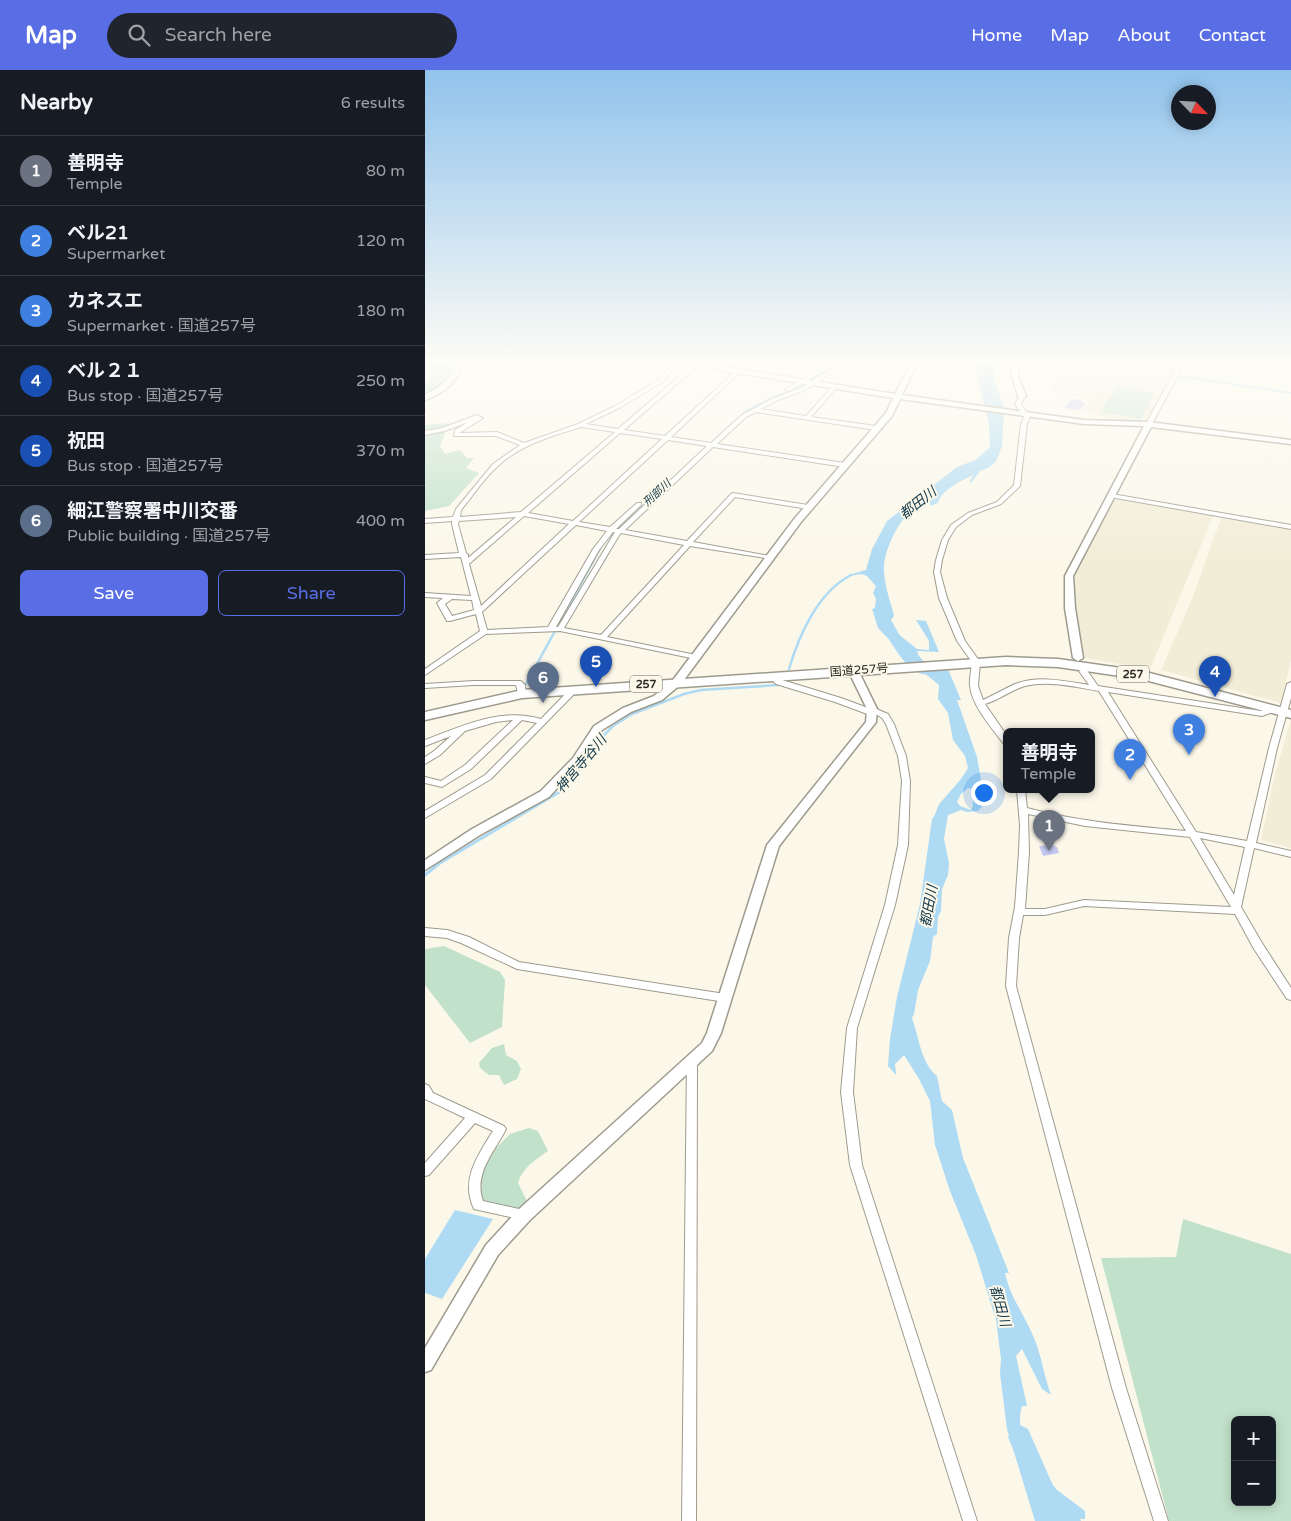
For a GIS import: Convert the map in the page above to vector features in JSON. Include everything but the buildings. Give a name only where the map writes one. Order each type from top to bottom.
[{"type":"highway","name":"国道257号","points":[[425,716],[522,694],[1006,661],[1058,662],[1142,675],[1282,712]]},
{"type":"street","points":[[425,433],[452,427]]},
{"type":"street","points":[[465,427],[457,431],[456,435],[497,434],[524,445]]},
{"type":"street","points":[[484,632],[466,558],[455,524],[458,510],[495,465],[524,445],[575,427]]},
{"type":"street","points":[[591,427],[845,465]]},
{"type":"street","points":[[425,557],[466,558],[524,514],[625,427]]},
{"type":"street","points":[[450,597],[441,603],[450,619],[479,611],[678,427]]},
{"type":"street","points":[[709,444],[724,427]]},
{"type":"street","points":[[556,629],[617,530],[730,427]]},
{"type":"street","points":[[867,427],[876,428]]},
{"type":"street","points":[[1003,737],[980,702],[974,686],[974,662],[961,641],[943,598],[937,572],[945,540],[953,526],[970,514],[999,503],[1017,486],[1022,427]]},
{"type":"street","points":[[1078,658],[1070,608],[1069,576],[1148,427]]},
{"type":"street","points":[[1170,427],[1291,442]]},
{"type":"street","points":[[425,866],[469,836],[545,794],[577,760],[599,728],[627,710],[657,698],[677,682],[808,507],[876,428]]},
{"type":"street","points":[[603,637],[733,495],[808,507]]},
{"type":"street","points":[[1112,496],[1291,527]]},
{"type":"street","points":[[425,520],[524,514],[770,558]]},
{"type":"street","points":[[425,595],[475,598]]},
{"type":"street","points":[[425,672],[484,632],[556,629],[696,657]]},
{"type":"street","points":[[425,1364],[492,1250],[524,1215],[707,1047],[725,998],[773,844],[871,722],[872,711],[853,670]]},
{"type":"street","points":[[1083,670],[1099,688],[1291,996]]},
{"type":"street","points":[[772,676],[779,682],[885,716],[902,756],[906,781],[903,845],[890,905],[852,1028],[847,1092],[859,1174],[970,1521]]},
{"type":"street","points":[[980,702],[992,700],[1014,688],[1035,682],[1099,688],[1262,714],[1282,712]]},
{"type":"street","points":[[425,686],[518,683],[521,685],[522,694]]},
{"type":"street","points":[[1237,909],[1273,748],[1291,684]]},
{"type":"street","points":[[427,811],[488,778],[575,690]]},
{"type":"street","points":[[425,743],[463,729],[503,718],[520,717],[543,722]]},
{"type":"street","points":[[425,780],[442,784],[469,767],[520,717]]},
{"type":"street","points":[[425,761],[437,753],[463,729]]},
{"type":"street","points":[[1021,793],[1024,852],[1019,912],[1014,938],[1011,986],[1119,1388],[1161,1521]]},
{"type":"street","points":[[1023,810],[1055,820],[1085,825],[1192,835],[1251,844],[1291,854]]},
{"type":"street","points":[[1019,912],[1045,912],[1084,903],[1237,909]]},
{"type":"street","points":[[425,932],[447,934],[465,940],[517,965],[725,998]]},
{"type":"street","points":[[689,1521],[692,1060]]},
{"type":"street","points":[[427,1096],[500,1129],[480,1163],[474,1179],[474,1198],[478,1205],[524,1215]]},
{"type":"street","points":[[425,1171],[473,1117]]},
{"type":"shaded area","points":[[1115,499],[1213,516],[1150,669],[1085,658],[1077,616],[1074,574]]},
{"type":"shaded area","points":[[1221,518],[1291,530],[1291,659],[1281,703],[1161,670],[1192,599]]},
{"type":"shaded area","points":[[1291,720],[1291,848],[1261,840],[1275,774]]},
{"type":"green space","points":[[425,427],[448,427],[440,446],[445,454],[460,450],[467,458],[474,458],[466,468],[479,473],[449,506],[425,511]]},
{"type":"green space","points":[[444,946],[500,972],[505,980],[502,1027],[470,1043],[425,985],[425,949]]},
{"type":"green space","points":[[504,1044],[506,1055],[517,1061],[521,1069],[517,1079],[504,1085],[499,1075],[489,1075],[480,1068],[479,1063],[492,1048]]},
{"type":"green space","points":[[529,1128],[538,1131],[548,1151],[530,1165],[520,1178],[518,1183],[527,1201],[516,1210],[480,1204],[483,1172],[496,1148],[510,1134]]},
{"type":"green space","points":[[1183,1219],[1291,1254],[1291,1521],[1169,1521],[1101,1258],[1176,1257]]},
{"type":"water","points":[[988,427],[1003,427],[1002,447],[996,461],[990,467],[980,471],[971,483],[973,475],[952,486],[943,494],[938,503],[931,506],[930,502],[912,510],[896,530],[888,547],[884,565],[886,584],[894,616],[887,625],[917,649],[929,650],[929,641],[916,620],[926,621],[939,652],[917,651],[925,662],[948,669],[961,700],[957,700],[977,757],[985,803],[978,811],[967,812],[961,810],[948,815],[944,839],[949,863],[948,875],[942,889],[937,934],[933,937],[930,961],[918,990],[912,1018],[927,1064],[937,1076],[942,1101],[952,1110],[963,1158],[1009,1273],[1005,1273],[1010,1290],[1039,1352],[1051,1395],[1042,1389],[1022,1349],[1016,1356],[1027,1406],[1022,1406],[1020,1414],[1021,1431],[1033,1474],[1038,1466],[1057,1490],[1085,1511],[1085,1519],[1081,1519],[1060,1504],[1062,1521],[1035,1521],[1007,1429],[996,1320],[976,1255],[950,1191],[935,1145],[930,1101],[904,1055],[895,1064],[896,1075],[888,1066],[890,1039],[897,997],[920,904],[932,819],[939,804],[959,782],[968,768],[965,756],[953,740],[948,713],[938,699],[939,685],[911,662],[878,628],[872,609],[875,608],[876,599],[873,593],[876,586],[863,574],[849,575],[866,570],[872,549],[887,521],[957,467],[976,460],[990,447]],"holes":[[[968,788],[972,789],[973,806],[971,810],[960,806],[957,802],[961,794]]]},
{"type":"water","points":[[455,1210],[493,1219],[442,1299],[425,1293],[425,1259]]},
{"type":"waterway","name":"刑部川","points":[[609,537],[729,427]]},
{"type":"waterway","name":"刑部川","points":[[526,684],[601,547]]},
{"type":"waterway","name":"神宮寺谷川","points":[[789,669],[798,642],[811,616],[829,592],[851,575]]},
{"type":"waterway","name":"都田川","points":[[880,606],[880,611],[905,656],[926,671]]},
{"type":"waterway","name":"神宮寺谷川","points":[[560,791],[581,768],[600,739],[613,726],[632,714],[684,694],[701,690],[778,685]]},
{"type":"waterway","name":"神宮寺谷川","points":[[425,875],[440,863],[560,791]]},
{"type":"waterway","name":"都田川","points":[[1020,1437],[1046,1499],[1068,1521]]},
{"type":"place","name":"祝田","points":[[596,687]]},
{"type":"place","name":"ベル２１","points":[[1215,697]]},
{"type":"place","name":"細江警察署中川交番","points":[[543,703]]},
{"type":"place","name":"カネスエ","points":[[1189,755]]},
{"type":"place","name":"ベル21","points":[[1130,780]]},
{"type":"place","name":"善明寺","points":[[1049,851]]}]
